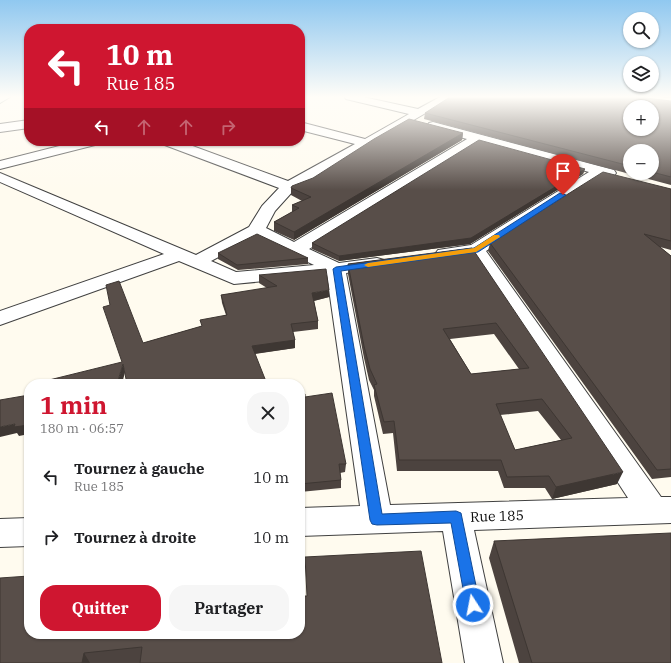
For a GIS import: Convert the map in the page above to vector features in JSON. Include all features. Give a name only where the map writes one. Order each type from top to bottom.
[{"type":"street","points":[[308,128],[367,143]]},
{"type":"street","points":[[0,318],[187,259],[256,230],[268,209],[289,188],[393,128]]},
{"type":"street","points":[[448,128],[477,138],[621,177]]},
{"type":"street","points":[[295,249],[337,225],[477,138]]},
{"type":"street","points":[[0,165],[74,146]]},
{"type":"street","points":[[180,146],[289,188]]},
{"type":"street","points":[[429,256],[476,250],[600,171]]},
{"type":"street","points":[[0,177],[234,278],[336,269],[391,262]]},
{"type":"street","points":[[256,230],[336,269]]},
{"type":"street","points":[[476,250],[662,510]]},
{"type":"street","points":[[336,269],[377,520]]},
{"type":"street","name":"Rue 185","points":[[305,522],[662,510]]},
{"type":"street","points":[[456,517],[484,663]]},
{"type":"street","points":[[0,533],[24,532]]},
{"type":"building","points":[[393,128],[443,128],[463,133],[294,232],[274,222],[299,208],[292,205],[311,197],[291,188],[292,186],[313,178]]},
{"type":"building","points":[[483,128],[623,128],[623,136],[659,136],[659,128],[671,128],[671,177],[659,174],[659,144],[623,144],[623,164]]},
{"type":"building","points":[[479,140],[585,169],[471,238],[339,256],[312,243]]},
{"type":"building","points":[[603,172],[623,177],[623,180],[635,180],[671,189],[671,241],[644,234],[671,256],[671,469],[657,470],[490,243]]},
{"type":"building","points":[[257,234],[308,258],[237,265],[218,253]]},
{"type":"building","points":[[472,248],[623,472],[556,487],[549,476],[507,477],[501,460],[399,460],[394,421],[384,422],[374,385],[377,384],[370,369],[364,346],[348,264]],"holes":[[[496,323],[529,368],[471,374],[443,329]],[[542,399],[572,438],[515,450],[496,404]]]},
{"type":"building","points":[[326,269],[329,290],[312,293],[318,321],[291,324],[295,340],[252,346],[265,379],[126,379],[123,364],[118,379],[53,379],[122,362],[103,307],[110,305],[106,285],[119,281],[143,343],[202,326],[200,320],[227,315],[221,295],[277,286],[259,275]]},
{"type":"building","points":[[332,393],[346,464],[339,464],[341,480],[305,484],[305,397]]},
{"type":"building","points":[[24,396],[24,426],[14,427],[15,424],[0,427],[0,400]]},
{"type":"building","points":[[671,533],[671,663],[532,663],[494,541]]},
{"type":"building","points":[[421,551],[442,663],[140,663],[142,647],[84,653],[82,663],[0,663],[0,578],[24,576],[24,639],[305,639],[305,596],[307,596],[305,557]]},
{"type":"slow traffic","points":[[368,265],[476,250],[497,237]]},
{"type":"route","points":[[473,605],[456,517],[377,520],[336,269],[476,250],[563,195]]}]
